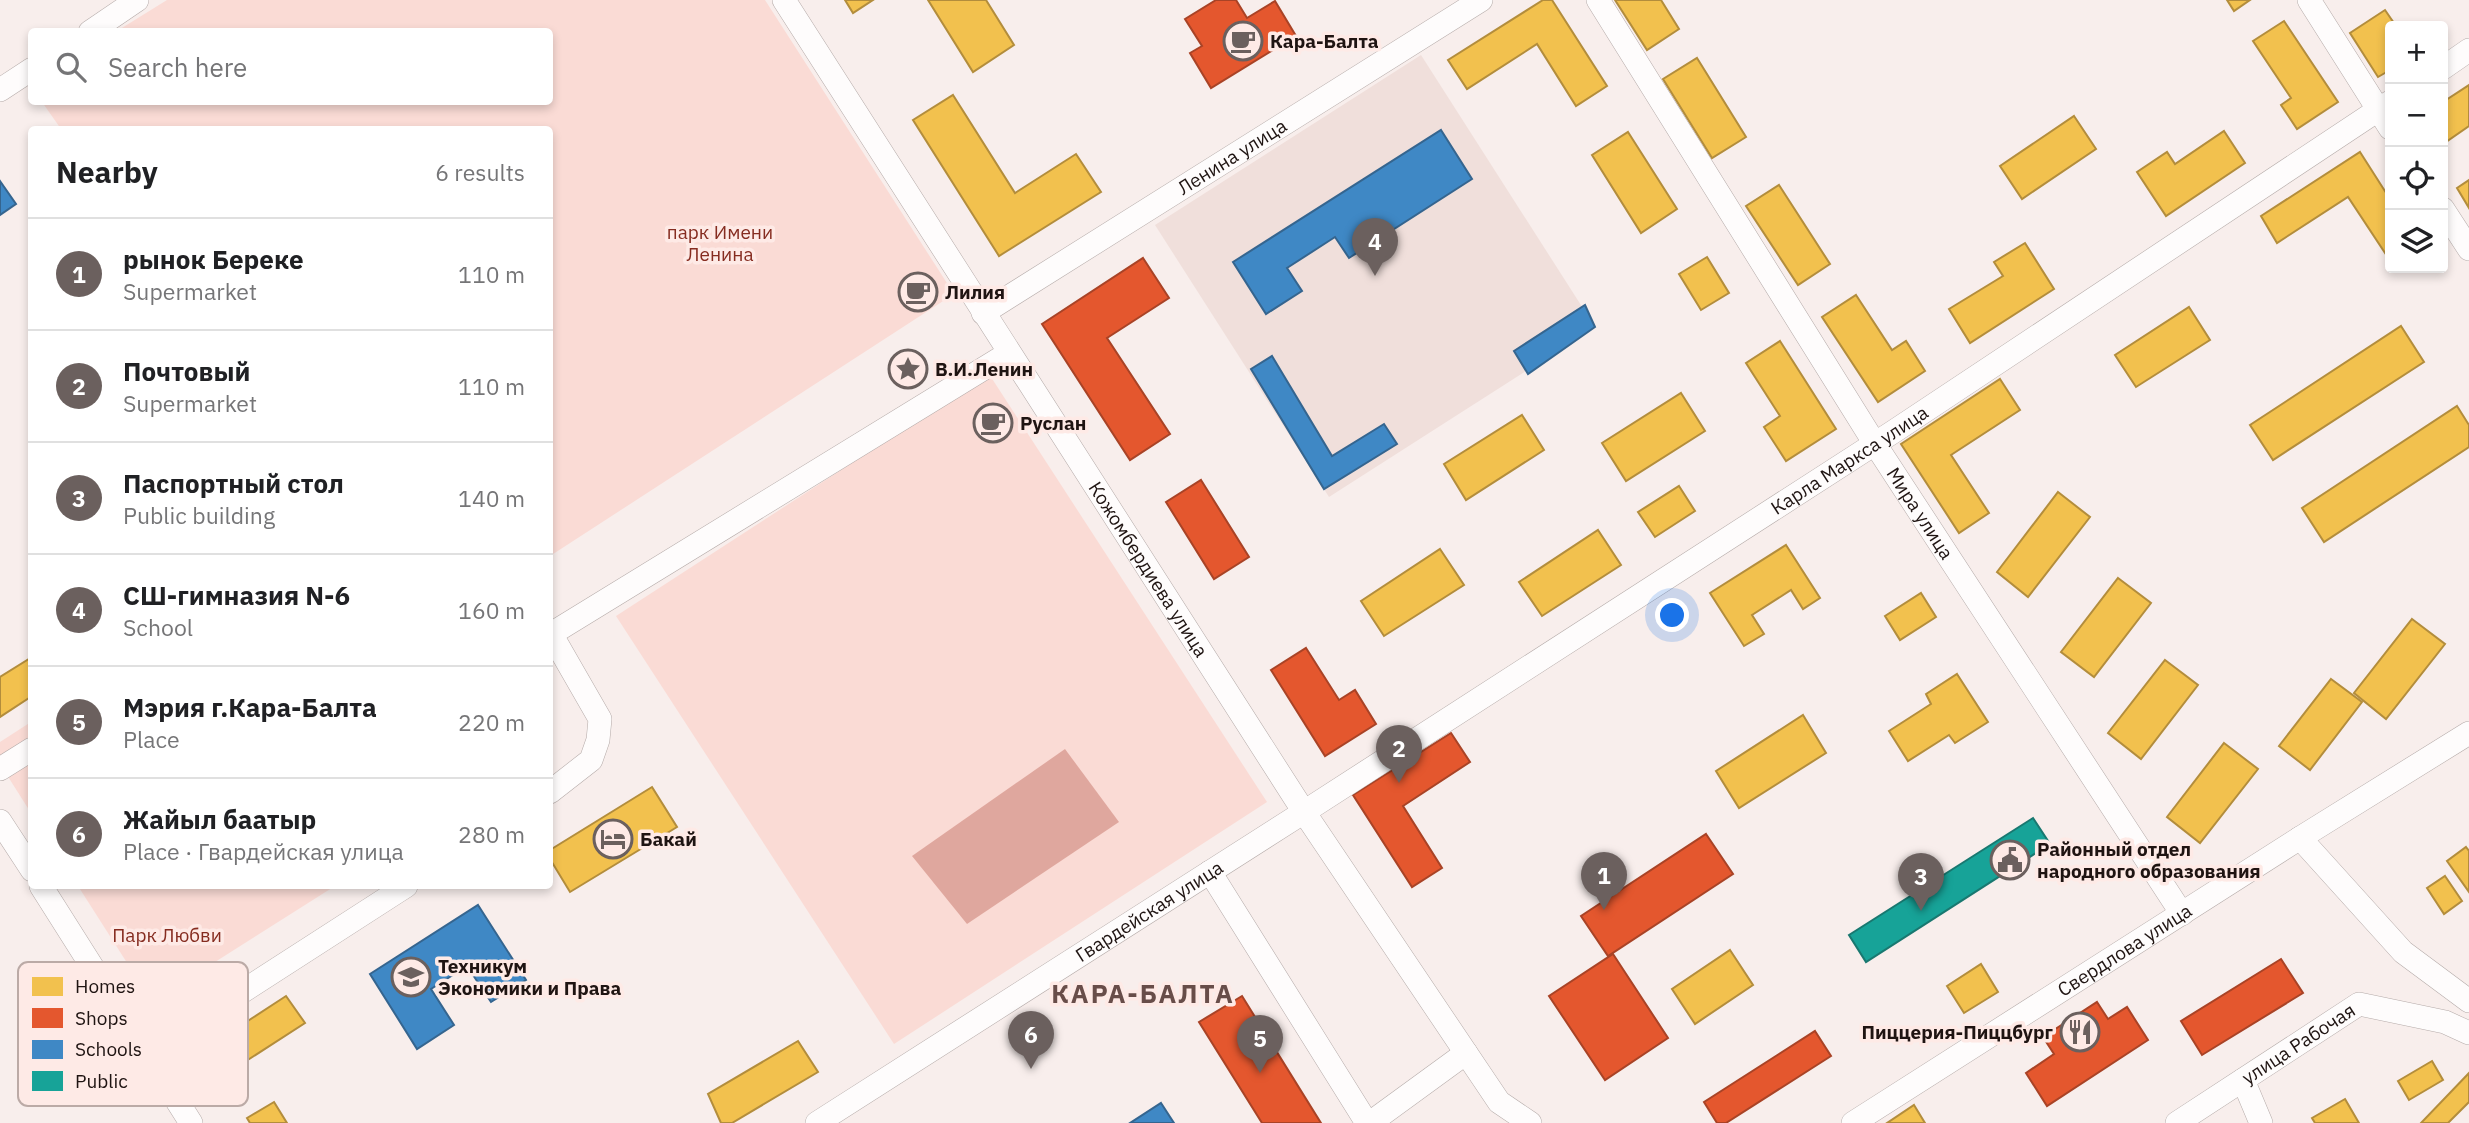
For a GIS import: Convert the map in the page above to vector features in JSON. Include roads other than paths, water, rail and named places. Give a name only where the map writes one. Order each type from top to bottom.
[{"type":"street","points":[[96,28],[137,0]]},
{"type":"street","name":"Кожомбердиева улица","points":[[784,0],[1304,813],[1499,1102],[1530,1123]]},
{"type":"street","name":"Ленина улица","points":[[983,313],[1481,0]]},
{"type":"street","name":"Мира улица","points":[[1598,0],[1875,443],[2182,914]]},
{"type":"street","points":[[2309,0],[2385,113]]},
{"type":"street","points":[[2448,65],[2469,50]]},
{"type":"street","points":[[0,89],[28,72]]},
{"type":"street","name":"Карла Маркса улица","points":[[1304,813],[2385,115]]},
{"type":"street","points":[[2444,210],[2469,249]]},
{"type":"street","points":[[553,631],[1009,353]]},
{"type":"street","points":[[553,638],[600,719],[598,740],[591,760],[553,790]]},
{"type":"street","name":"Свердлова улица","points":[[1853,1123],[2469,733]]},
{"type":"street","points":[[0,769],[28,752]]},
{"type":"street","name":"Гвардейская улица","points":[[817,1123],[1304,813]]},
{"type":"street","points":[[0,821],[28,864]]},
{"type":"street","points":[[2300,838],[2403,952],[2469,1001]]},
{"type":"street","points":[[1210,872],[1368,1123],[1466,1054]]},
{"type":"street","points":[[43,889],[89,962]]},
{"type":"street","points":[[248,988],[401,889]]},
{"type":"street","name":"улица Рабочая","points":[[2177,1123],[2359,1004],[2445,1022],[2469,1033]]},
{"type":"street","points":[[2243,1080],[2261,1123]]},
{"type":"street","points":[[180,1106],[191,1123]]},
{"type":"place","name":"Кара-Балта","points":[[1243,41]]},
{"type":"place","name":"СШ-гимназия N-6","points":[[1375,276]]},
{"type":"place","name":"Лилия","points":[[918,292]]},
{"type":"place","name":"В.И.Ленин","points":[[908,369]]},
{"type":"place","name":"Руслан","points":[[993,423]]},
{"type":"place","name":"Почтовый","points":[[1399,783]]},
{"type":"place","name":"Бакай","points":[[613,839]]},
{"type":"place","name":"Районный отдел народного образования","points":[[2010,860]]},
{"type":"place","name":"рынок Береке","points":[[1604,910]]},
{"type":"place","name":"Паспортный стол","points":[[1921,911]]},
{"type":"place","name":"Техникум Экономики и Права","points":[[411,977]]},
{"type":"place","name":"Пиццерия-Пиццбург","points":[[2080,1032]]},
{"type":"place","name":"Жайыл баатыр","points":[[1031,1069]]},
{"type":"place","name":"Мэрия г.Кара-Балта","points":[[1260,1073]]},
{"type":"district","name":"КАРА-БАЛТА","points":[[1143,993]]},
{"type":"park label","name":"парк Имени Ленина","points":[[720,243]]},
{"type":"park label","name":"Парк Любви","points":[[167,935]]}]
